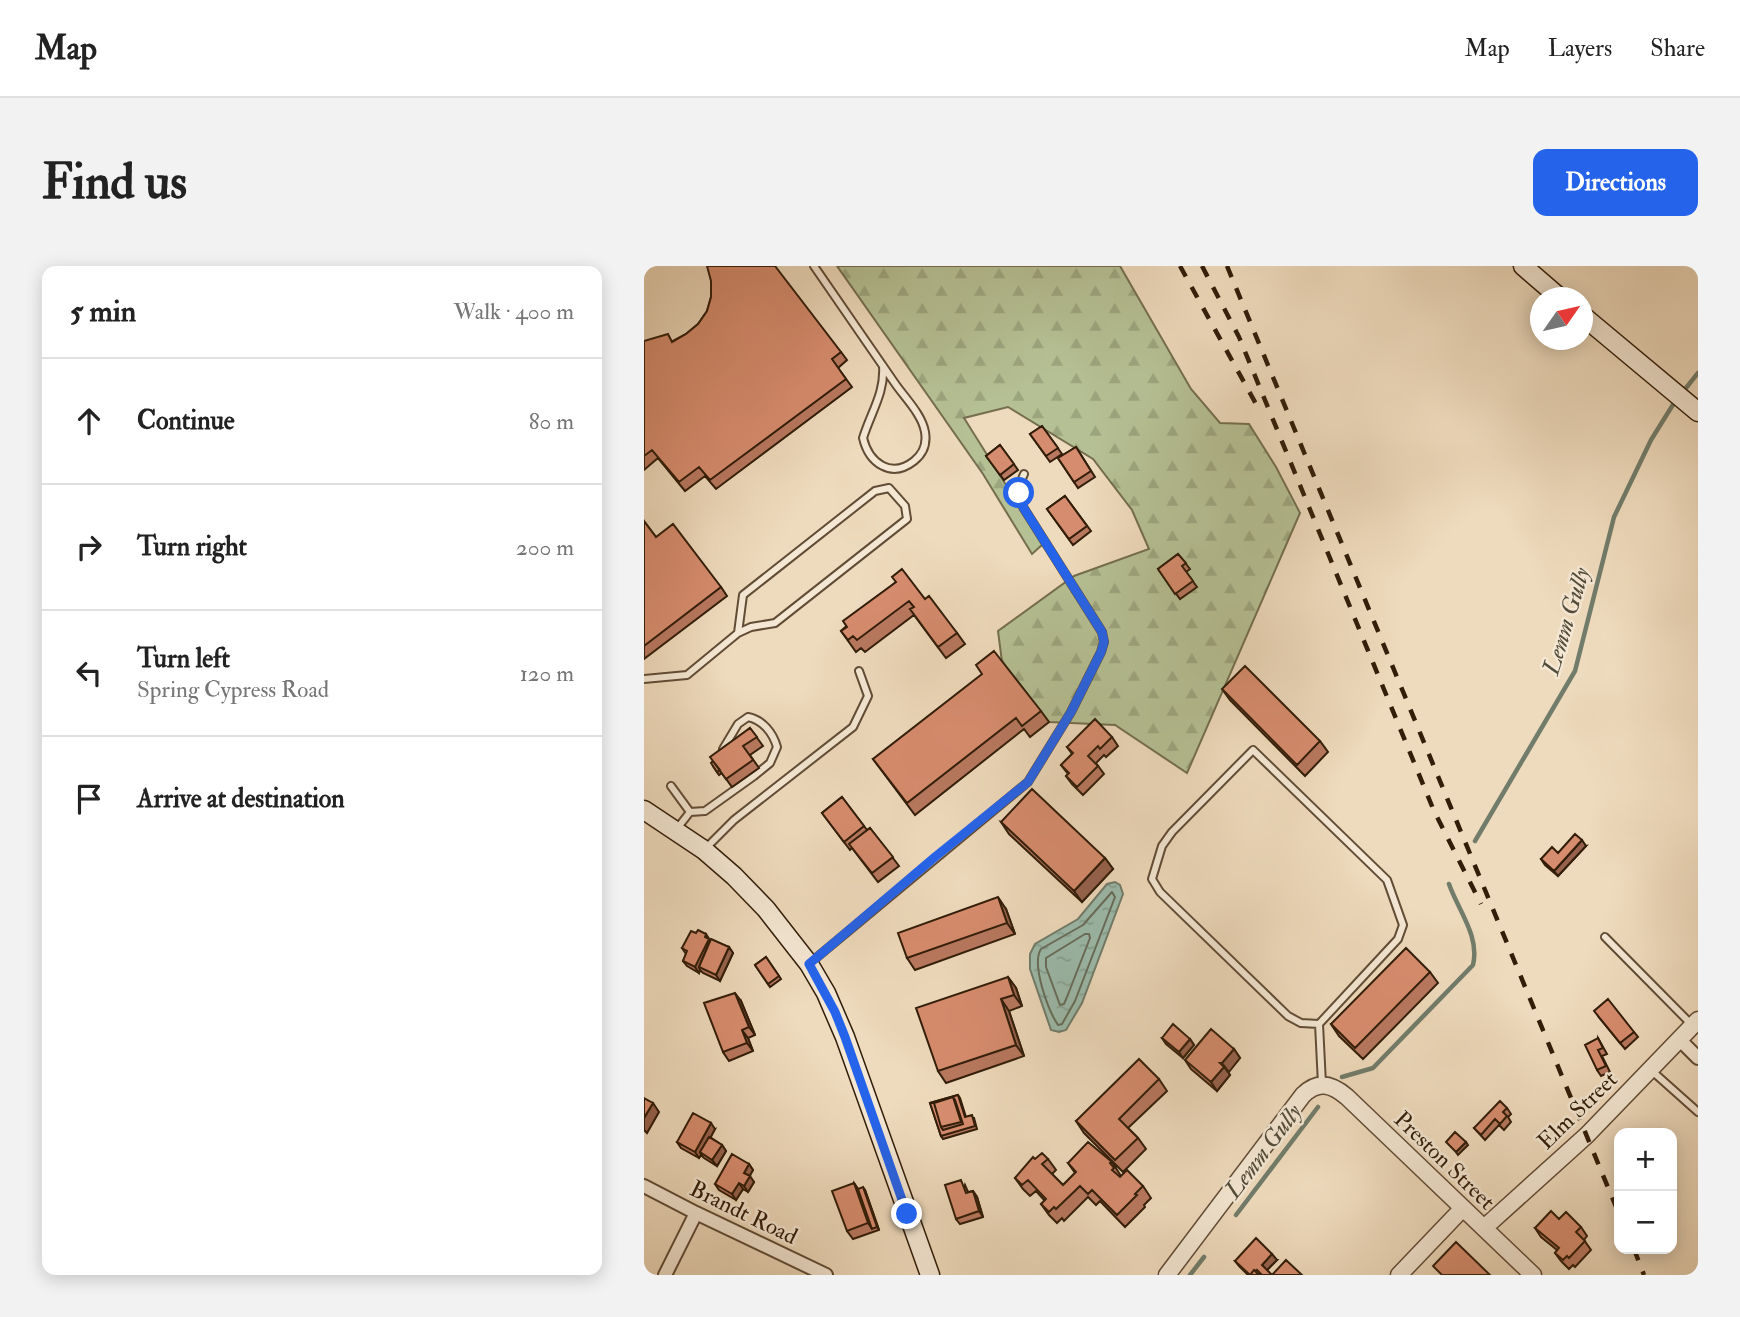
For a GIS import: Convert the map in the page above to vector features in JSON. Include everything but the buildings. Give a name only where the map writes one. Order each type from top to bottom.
[{"type":"main road","points":[[1523,266],[1547,287]]},
{"type":"main road","points":[[1593,324],[1698,412]]},
{"type":"main road","points":[[644,810],[704,850],[766,909],[809,964],[845,1037],[930,1275]]},
{"type":"street","name":"Elm Street","points":[[1484,1228],[1587,1135],[1695,1023]]},
{"type":"street","points":[[1679,1040],[1698,1058]]},
{"type":"street","points":[[1167,1275],[1303,1095],[1314,1086],[1322,1084]]},
{"type":"street","name":"Preston Street","points":[[1322,1084],[1347,1097],[1533,1275]]},
{"type":"street","name":"Brandt Road","points":[[644,1186],[826,1275]]},
{"type":"street","points":[[1399,1275],[1463,1208]]},
{"type":"street","points":[[665,1275],[696,1213]]},
{"type":"lane","points":[[814,266],[920,419],[925,432],[925,445],[921,456],[910,464],[897,468],[884,467],[871,458],[863,438],[881,396],[883,366]]},
{"type":"lane","points":[[809,964],[1028,782],[1071,712],[1101,652],[1104,642],[1102,632],[1023,507],[1019,493],[1024,474]]},
{"type":"lane","points":[[644,679],[687,675],[738,633],[751,627],[775,624],[907,519],[905,506],[890,488],[875,491],[743,595],[738,633]]},
{"type":"lane","points":[[704,850],[734,820],[853,727],[868,696],[859,671]]},
{"type":"lane","points":[[675,831],[690,813],[705,811],[770,763],[777,747],[768,729],[748,718],[738,724],[723,749]]},
{"type":"lane","points":[[1319,1024],[1301,1023],[1288,1016],[1160,892],[1152,879],[1163,846],[1172,832],[1253,750],[1387,880],[1403,925],[1398,939],[1319,1024],[1322,1084]]},
{"type":"lane","points":[[671,786],[690,813]]},
{"type":"lane","points":[[1605,937],[1695,1023]]},
{"type":"lane","points":[[1650,1069],[1698,1112]]},
{"type":"green space","points":[[837,266],[1120,266],[1191,389],[1220,423],[1249,424],[1300,513],[1187,773],[1115,725],[1049,722],[1002,662],[998,631],[1074,576],[1149,549],[1132,510],[1093,459],[1008,407],[964,418],[1043,544],[1032,554],[983,474]]},
{"type":"water","points":[[1115,882],[1120,885],[1123,894],[1082,1003],[1066,1030],[1051,1030],[1030,969],[1030,954],[1035,944],[1078,919],[1107,884]]},
{"type":"waterway","name":"Lemm Gully","points":[[1686,388],[1698,373]]},
{"type":"waterway","name":"Lemm Gully","points":[[1475,841],[1575,671],[1614,517],[1651,440],[1674,403]]},
{"type":"waterway","name":"Lemm Gully","points":[[1342,1077],[1373,1068],[1473,965],[1471,933],[1449,884]]},
{"type":"waterway","name":"Lemm Gully","points":[[1236,1215],[1318,1107]]},
{"type":"waterway","name":"Lemm Gully","points":[[1190,1275],[1204,1257]]},
{"type":"railway","points":[[1180,266],[1261,413]]},
{"type":"railway","points":[[1202,266],[1239,337],[1434,811],[1481,904]]},
{"type":"railway","points":[[1227,266],[1614,1202]]},
{"type":"railway","points":[[1636,1254],[1644,1275]]},
{"type":"route","points":[[907,1214],[845,1037],[809,964],[1028,782],[1071,712],[1101,652],[1104,642],[1102,632],[1023,507],[1019,493]]}]
